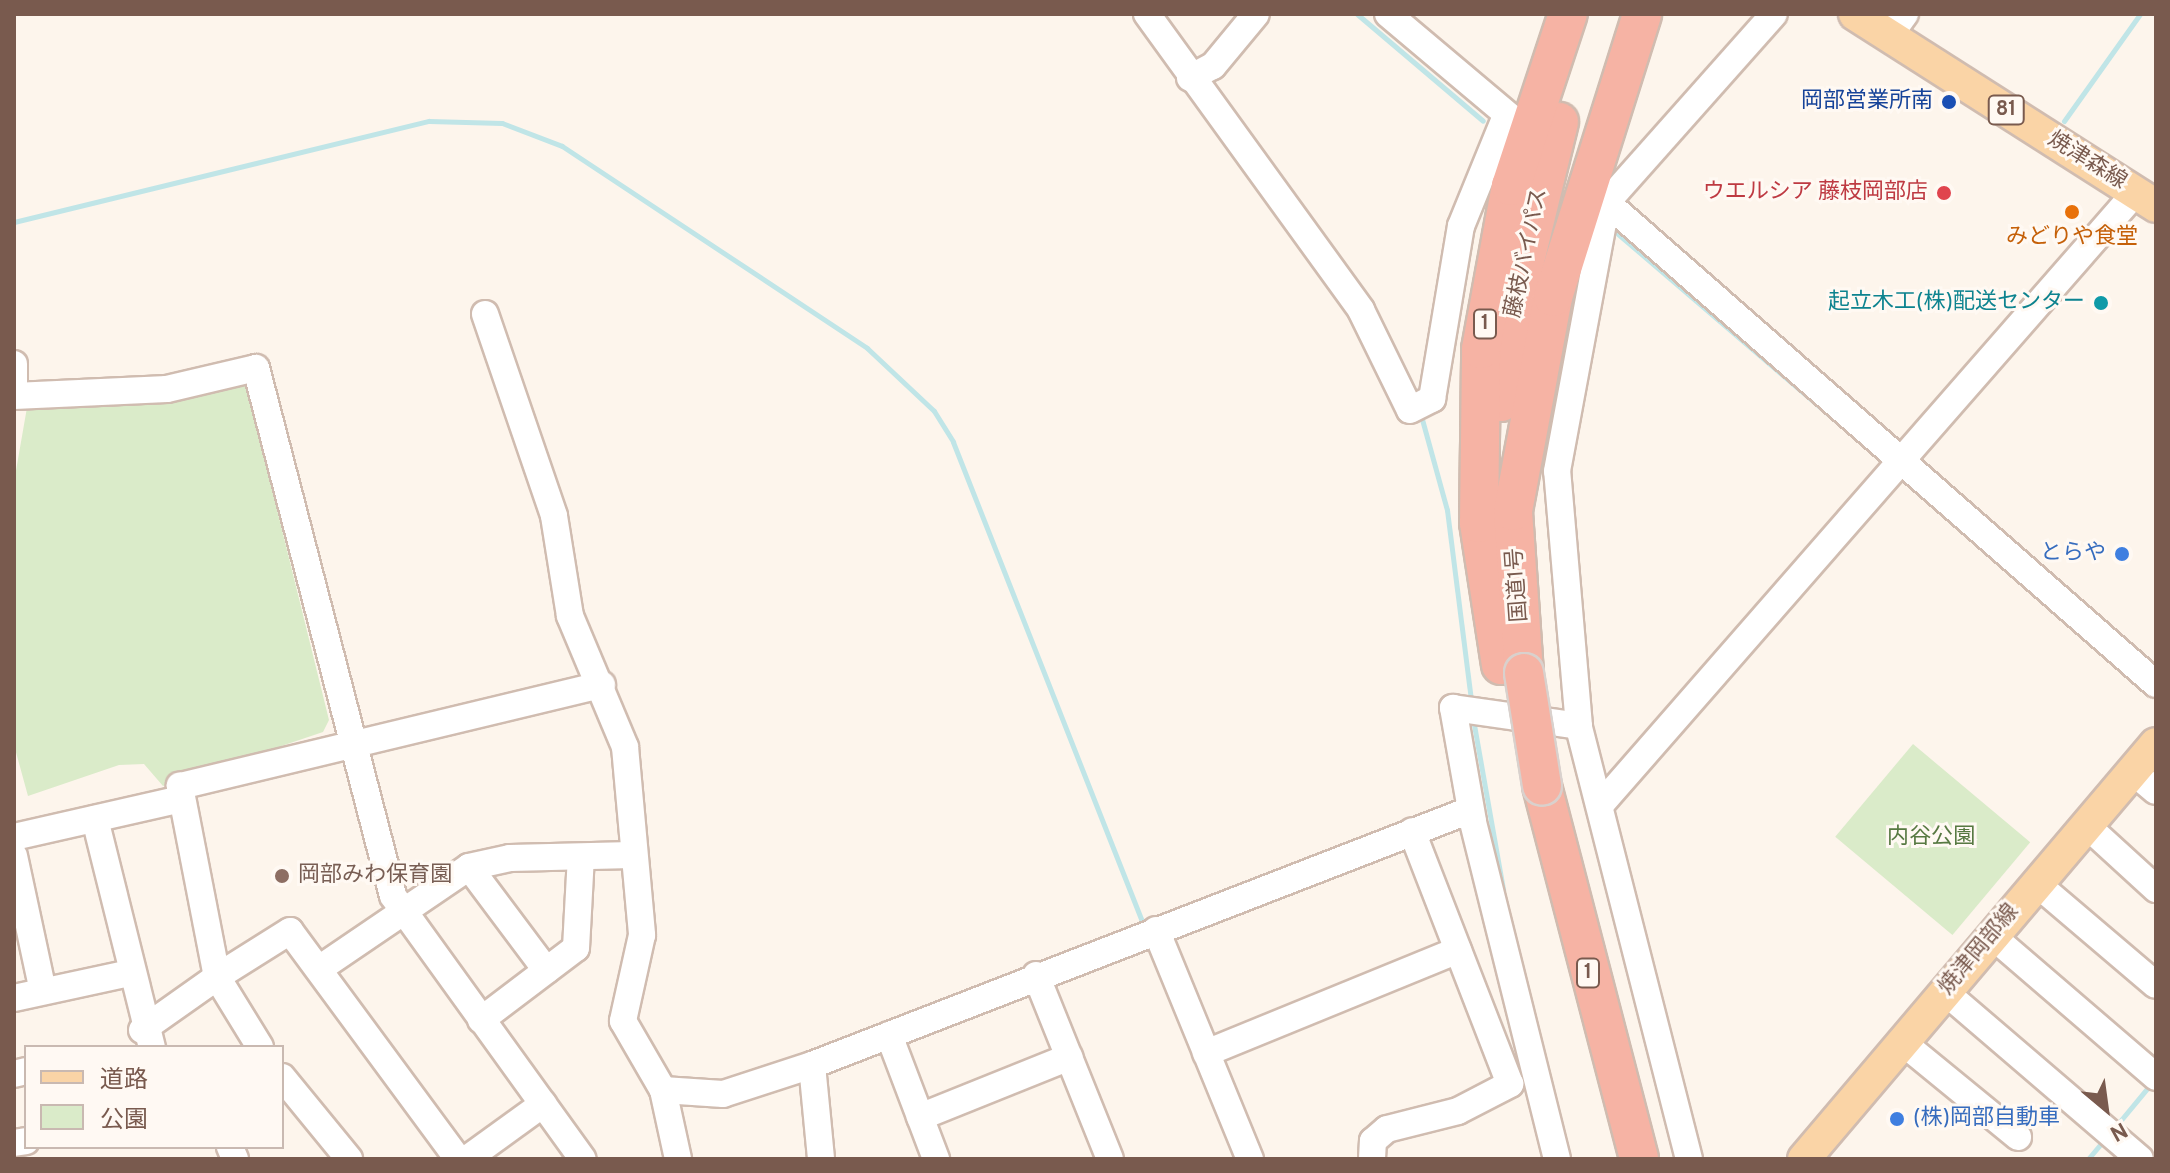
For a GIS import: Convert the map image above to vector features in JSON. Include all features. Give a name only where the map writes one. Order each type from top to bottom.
[{"type":"highway","name":"国道1号","points":[[1568,14],[1511,186],[1481,349],[1479,523],[1532,786],[1618,1159]]},
{"type":"highway","name":"藤枝バイパス","points":[[1509,664],[1494,480],[1511,332],[1546,165],[1596,14]]},
{"type":"highway","name":"藤枝バイパス","points":[[1513,511],[1545,265],[1571,161],[1625,14]]},
{"type":"highway","name":"国道1号","points":[[1509,664],[1513,511],[1553,297],[1642,14]]},
{"type":"highway","name":"国道1号","points":[[1532,786],[1639,1159]]},
{"type":"main road","name":"焼津森線","points":[[1855,14],[1897,25],[2146,199]]},
{"type":"main road","name":"焼津岡部線","points":[[1804,1159],[2086,825],[2144,781],[2156,744]]},
{"type":"street","points":[[1147,14],[1201,72],[1361,310],[1410,410],[1432,399],[1461,226],[1513,121],[1388,14]]},
{"type":"street","points":[[1201,72],[1256,14]]},
{"type":"street","points":[[1689,1159],[1602,803],[1579,726],[1557,471],[1599,196],[1774,14]]},
{"type":"street","points":[[1602,803],[2126,195],[2146,199]]},
{"type":"street","points":[[1599,196],[2156,684]]},
{"type":"street","points":[[485,314],[554,516],[570,616],[602,685],[625,747],[632,855],[642,935],[623,1021],[663,1090],[678,1159]]},
{"type":"street","points":[[14,364],[14,389]]},
{"type":"street","points":[[14,396],[167,389],[256,368],[351,746],[399,909],[583,1159]]},
{"type":"street","points":[[254,1045],[217,977],[180,786],[602,685]]},
{"type":"street","points":[[1557,1159],[1470,810],[1453,708],[1579,726]]},
{"type":"street","points":[[14,837],[181,799]]},
{"type":"street","points":[[663,1090],[723,1094],[812,1065],[1036,975],[1470,810]]},
{"type":"street","points":[[95,819],[143,1042]]},
{"type":"street","points":[[2086,825],[2156,889]]},
{"type":"street","points":[[1372,1159],[1373,1141],[1387,1129],[1458,1111],[1510,1084],[1412,831]]},
{"type":"street","points":[[319,969],[399,909],[469,867],[632,855]]},
{"type":"street","points":[[14,856],[43,991]]},
{"type":"street","points":[[481,1020],[576,948],[581,857]]},
{"type":"street","points":[[469,867],[546,970]]},
{"type":"street","points":[[2036,883],[2156,985]]},
{"type":"street","points":[[1156,930],[1250,1159]]},
{"type":"street","points":[[143,1042],[217,977],[290,931],[458,1159]]},
{"type":"street","points":[[1991,935],[2156,1077]]},
{"type":"street","points":[[1206,1053],[1458,950]]},
{"type":"street","points":[[14,998],[130,973]]},
{"type":"street","points":[[1036,975],[1110,1159]]},
{"type":"street","points":[[1944,991],[2140,1159]]},
{"type":"street","points":[[889,1035],[936,1159]]},
{"type":"street","points":[[1902,1042],[2018,1137]]},
{"type":"street","points":[[920,1117],[1069,1057]]},
{"type":"street","points":[[812,1065],[821,1159]]},
{"type":"street","points":[[284,1079],[349,1159]]},
{"type":"street","points":[[467,1159],[543,1104]]},
{"type":"green space","points":[[244,376],[329,720],[323,732],[163,786],[144,764],[119,765],[28,796],[14,745],[14,482],[29,396]]},
{"type":"green space","name":"内谷公園","points":[[1913,744],[2030,842],[1952,935],[1835,837]]},
{"type":"waterway","points":[[1357,14],[1483,121]]},
{"type":"waterway","points":[[2064,121],[2140,14]]},
{"type":"waterway","points":[[14,222],[429,121],[502,123],[562,146],[867,348],[934,411],[953,442],[1145,929]]},
{"type":"waterway","points":[[1618,234],[1841,425]]},
{"type":"waterway","points":[[1420,412],[1447,510],[1471,701]]},
{"type":"waterway","points":[[1473,719],[1503,890]]},
{"type":"waterway","points":[[2116,1126],[2150,1085]]},
{"type":"waterway","points":[[2088,1159],[2104,1140]]},
{"type":"place","name":"岡部営業所南","points":[[1949,102]]},
{"type":"place","name":"ウエルシア 藤枝岡部店","points":[[1944,193]]},
{"type":"place","name":"みどりや食堂","points":[[2072,212]]},
{"type":"place","name":"起立木工(株)配送センター","points":[[2101,303]]},
{"type":"place","name":"とらや","points":[[2122,554]]},
{"type":"place","name":"岡部みわ保育園","points":[[282,876]]},
{"type":"place","name":"(株)岡部自動車","points":[[1897,1119]]}]
